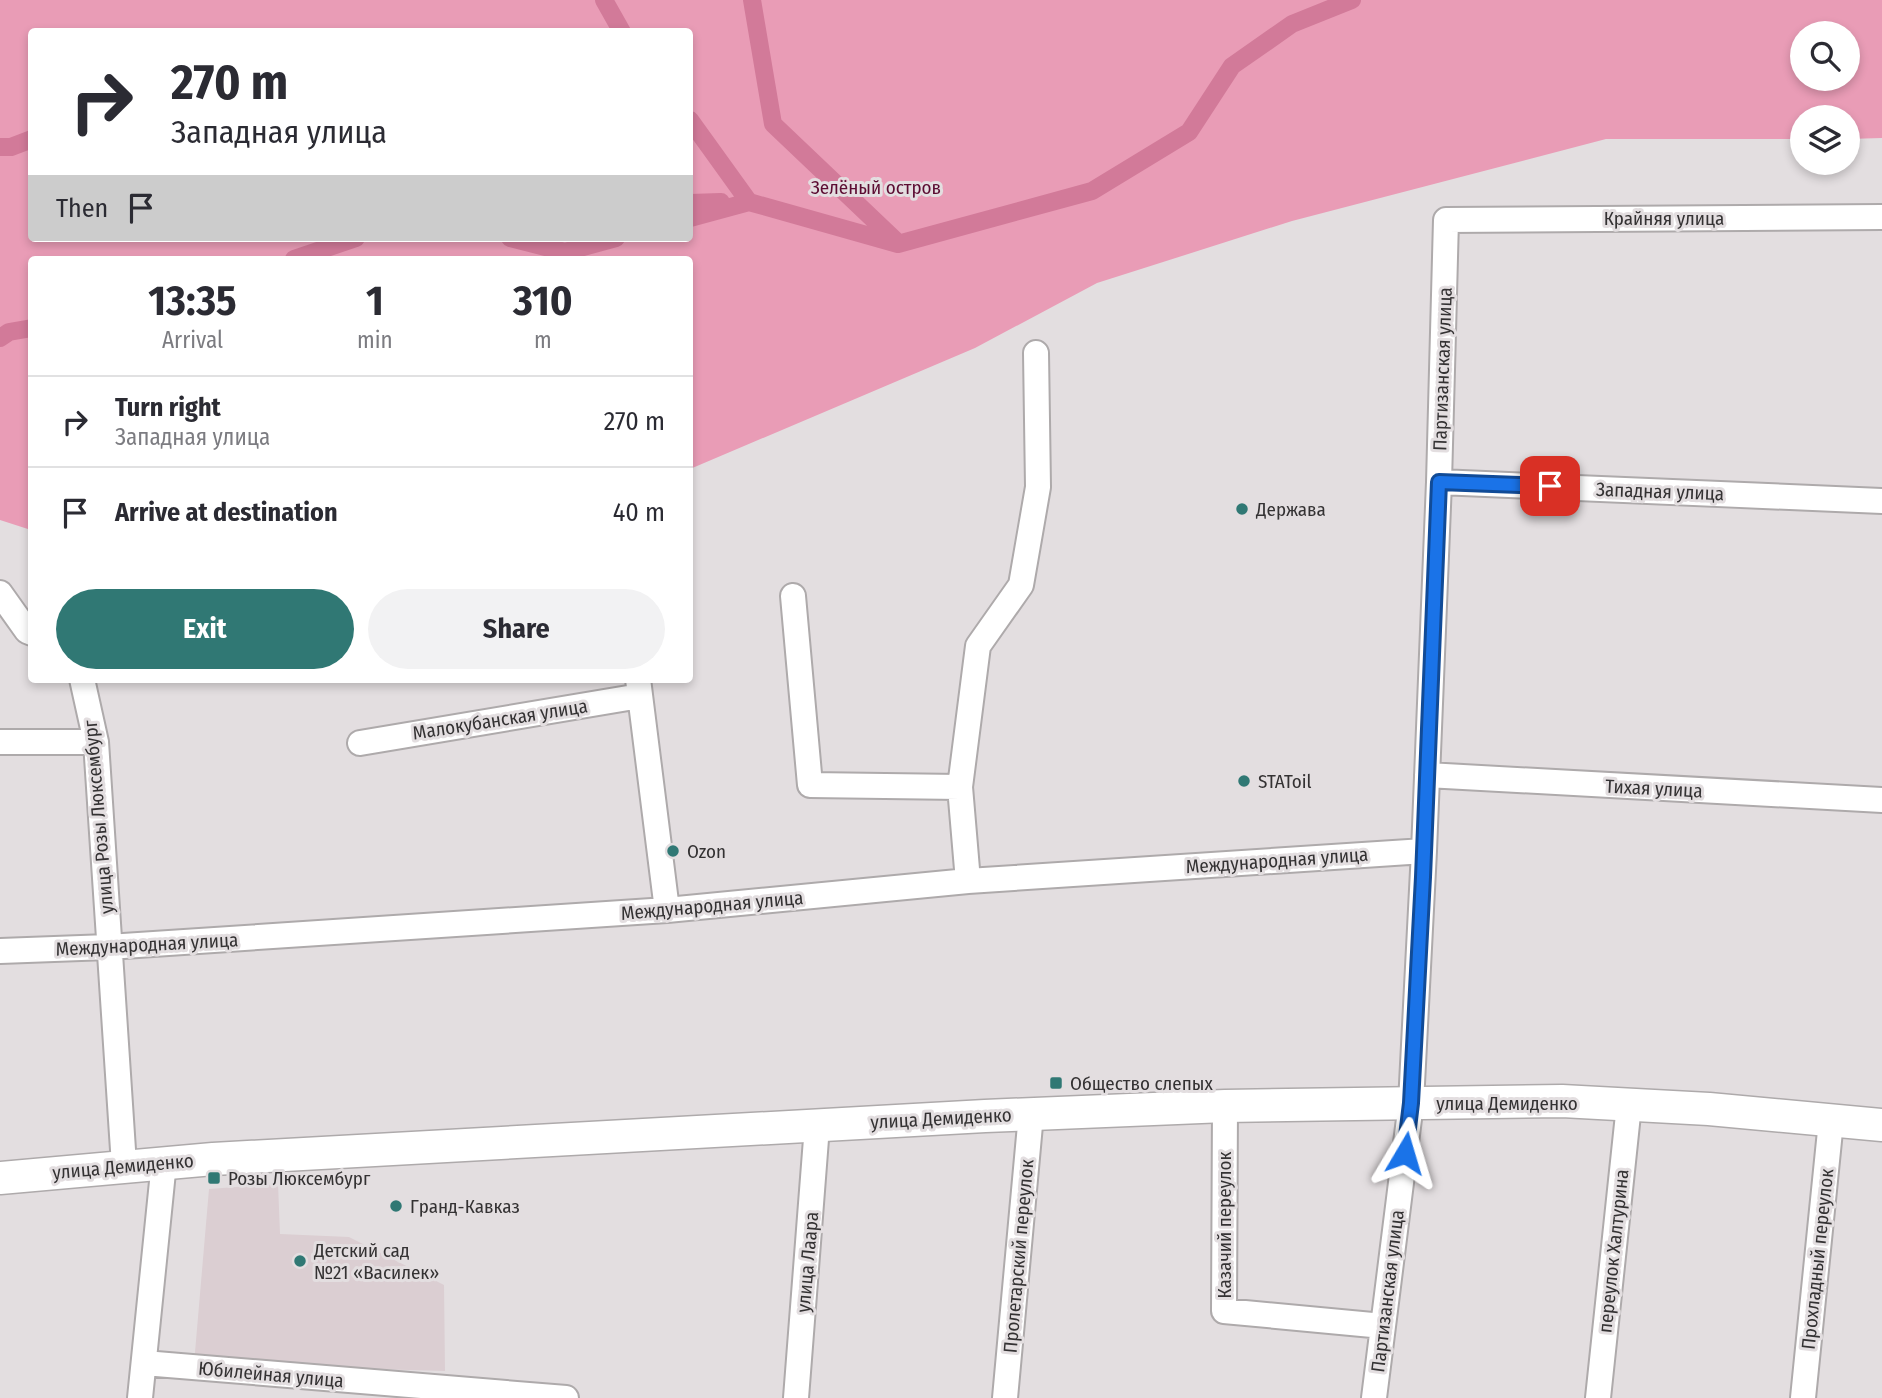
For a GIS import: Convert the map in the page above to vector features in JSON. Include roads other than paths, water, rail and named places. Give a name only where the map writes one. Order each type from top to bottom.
[{"type":"main road","name":"улица Демиденко","points":[[0,1178],[164,1162],[817,1125],[1225,1106],[1562,1101],[1709,1109],[1882,1125]]},
{"type":"street","name":"Крайняя улица","points":[[1446,220],[1882,217]]},
{"type":"street","name":"Партизанская улица","points":[[1374,1398],[1411,1103],[1439,482],[1446,220]]},
{"type":"street","points":[[968,881],[960,787],[978,646],[1021,585],[1038,487],[1036,353]]},
{"type":"street","name":"Западная улица","points":[[1439,482],[1882,501]]},
{"type":"street","points":[[0,593],[28,632]]},
{"type":"street","points":[[793,596],[810,785],[960,787]]},
{"type":"street","name":"улица Розы Люксембург","points":[[83,683],[96,742],[124,1166]]},
{"type":"street","name":"Малокубанская улица","points":[[360,743],[639,688],[667,910]]},
{"type":"street","points":[[0,741],[96,742]]},
{"type":"street","name":"Тихая улица","points":[[1427,775],[1882,800]]},
{"type":"street","name":"Международная улица","points":[[0,951],[108,947],[667,910],[968,881],[1424,851]]},
{"type":"street","name":"переулок Халтурина","points":[[1598,1398],[1629,1105]]},
{"type":"street","name":"Казачий переулок","points":[[1225,1106],[1224,1311],[1383,1326]]},
{"type":"street","name":"Пролетарский переулок","points":[[1005,1398],[1031,1114]]},
{"type":"street","name":"Прохладный переулок","points":[[1803,1398],[1831,1121]]},
{"type":"street","name":"улица Лаара","points":[[796,1398],[817,1125]]},
{"type":"street","points":[[140,1398],[164,1162]]},
{"type":"street","name":"Юбилейная улица","points":[[144,1363],[566,1398]]},
{"type":"waterway","points":[[604,0],[620,28]]},
{"type":"waterway","points":[[752,0],[773,124],[895,240]]},
{"type":"waterway","points":[[693,217],[749,202],[898,244],[1092,191],[1189,132],[1232,66],[1292,24],[1352,0]]},
{"type":"waterway","points":[[693,124],[749,202]]},
{"type":"waterway","points":[[0,147],[11,147],[28,141]]},
{"type":"waterway","points":[[693,203],[721,202]]},
{"type":"waterway","points":[[303,256],[344,242]]},
{"type":"waterway","points":[[526,242],[565,252],[601,242]]},
{"type":"waterway","points":[[0,338],[9,332],[28,329]]},
{"type":"place","name":"Держава","points":[[1242,509]]},
{"type":"place","name":"STAToil","points":[[1244,781]]},
{"type":"place","name":"Ozon","points":[[673,851]]},
{"type":"place","name":"Общество слепых","points":[[1056,1083]]},
{"type":"place","name":"Розы Люксембург","points":[[214,1178]]},
{"type":"place","name":"Гранд-Кавказ","points":[[396,1206]]},
{"type":"place","name":"Детский сад №21 «Василек»","points":[[300,1261]]},
{"type":"park label","name":"Зелёный остров","points":[[876,187]]}]
